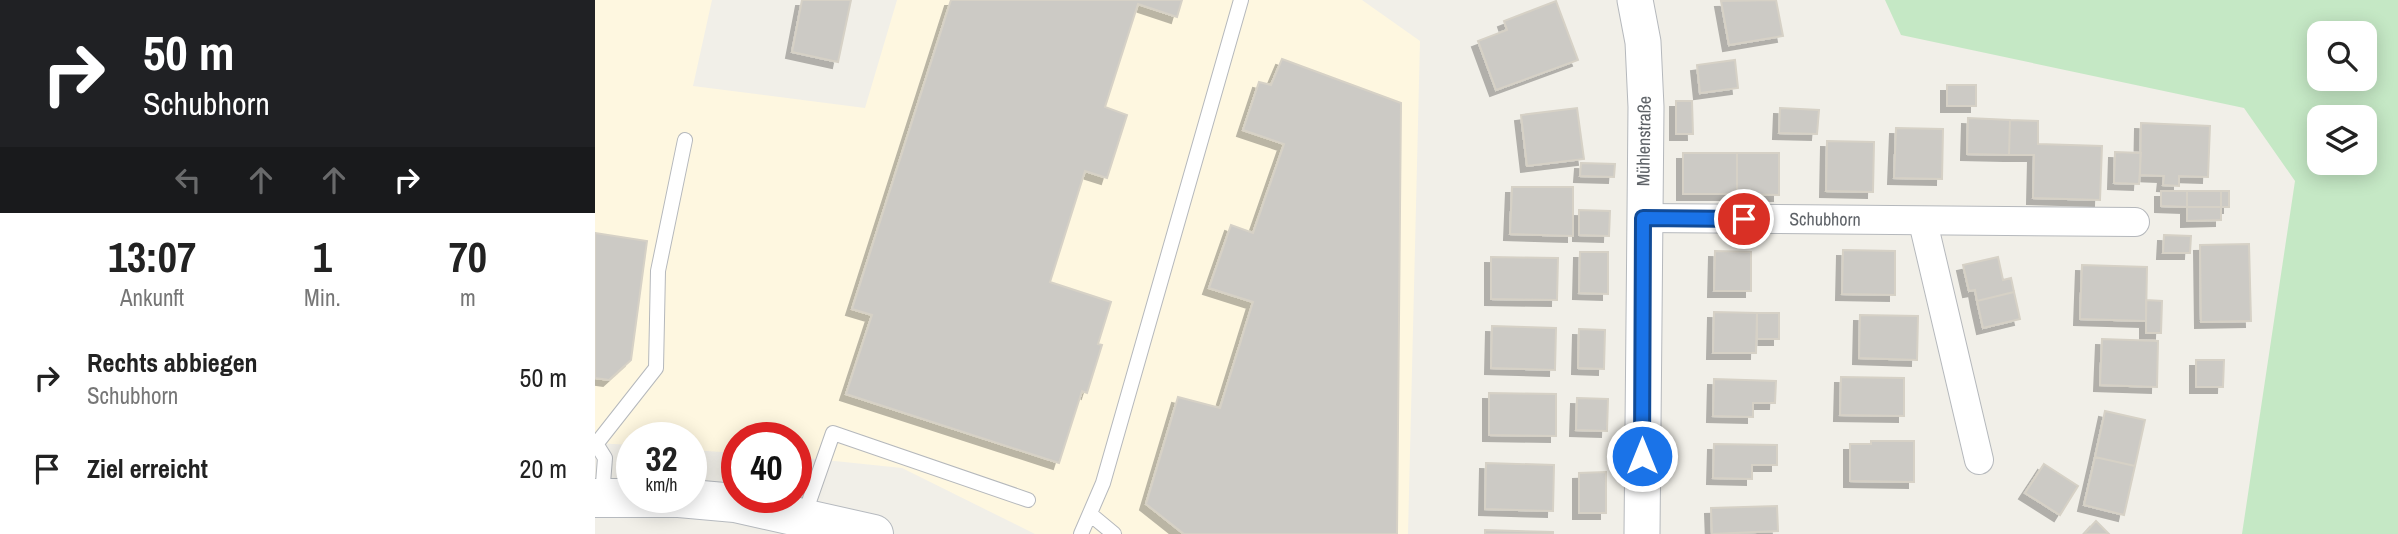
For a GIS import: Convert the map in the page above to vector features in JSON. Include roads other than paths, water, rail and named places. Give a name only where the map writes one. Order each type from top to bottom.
[{"type":"main road","points":[[599,498],[679,498],[735,503],[804,516],[874,534]]},
{"type":"street","name":"Mühlenstraße","points":[[1635,0],[1643,42],[1646,107],[1642,534]]},
{"type":"street","name":"Schubhorn","points":[[1643,218],[2135,222]]},
{"type":"street","points":[[1923,222],[1979,460]]},
{"type":"lane","points":[[1081,534],[1103,483],[1241,0]]},
{"type":"lane","points":[[599,498],[605,458],[596,443],[656,368],[658,271],[685,140]]},
{"type":"lane","points":[[804,516],[833,433],[1028,500]]},
{"type":"lane","points":[[1090,514],[1114,534]]}]
